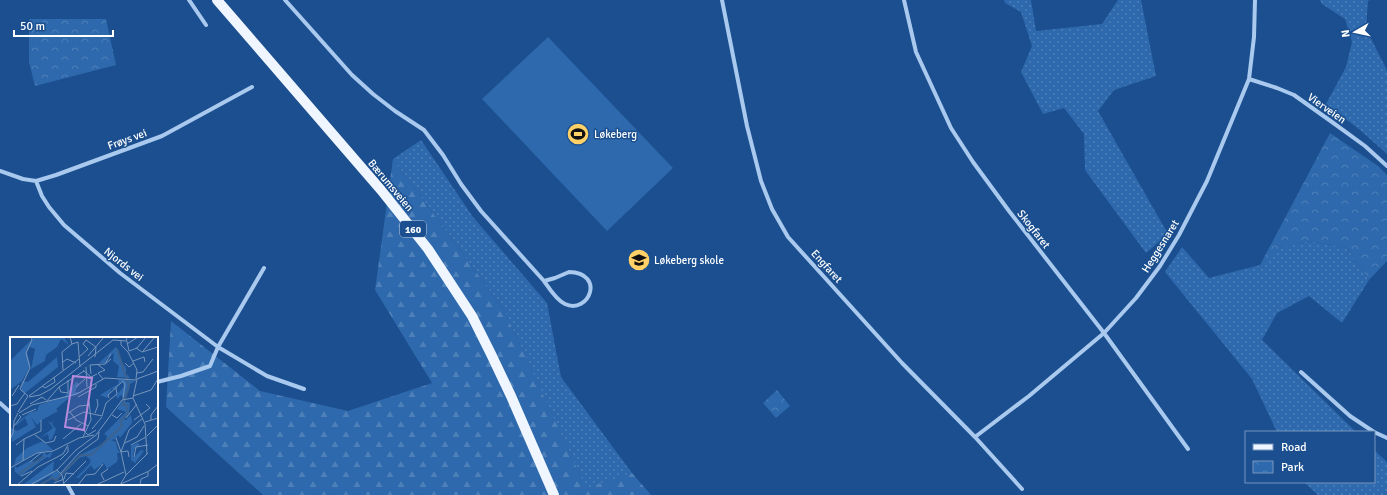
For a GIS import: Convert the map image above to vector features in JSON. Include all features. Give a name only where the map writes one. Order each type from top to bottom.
[{"type":"main road","name":"Bærumsveien","points":[[217,0],[381,190],[428,249],[472,316],[511,396],[554,495]]},
{"type":"street","points":[[189,0],[206,25]]},
{"type":"street","points":[[285,0],[352,75],[395,111],[424,130],[481,211],[544,280],[560,301],[574,306],[582,303],[591,293],[589,280],[578,272],[569,272],[550,280],[544,280]]},
{"type":"street","name":"Engfaret","points":[[722,0],[747,126],[761,181],[772,209],[788,237],[902,363],[975,437],[1022,489]]},
{"type":"street","name":"Skogfaret","points":[[904,0],[916,52],[951,128],[973,162],[1009,211],[1104,333],[1188,449]]},
{"type":"street","name":"Heggesnaret","points":[[975,437],[1029,396],[1104,333],[1136,298],[1160,266],[1179,235],[1207,181],[1249,79],[1254,37],[1255,0]]},
{"type":"street","name":"Vierveien","points":[[1249,79],[1294,95],[1338,126],[1387,166]]},
{"type":"street","name":"Frøys vei","points":[[0,171],[23,179],[36,181],[56,175],[162,136],[252,87]]},
{"type":"street","name":"Njords vei","points":[[36,181],[42,196],[49,207],[69,230],[120,273],[218,347],[267,376],[304,389]]},
{"type":"street","points":[[158,382],[210,366],[218,347],[264,268]]},
{"type":"street","points":[[1301,372],[1350,416],[1372,431]]},
{"type":"street","points":[[0,402],[10,412]]},
{"type":"street","points":[[1375,432],[1387,438]]},
{"type":"street","points":[[67,485],[73,495]]},
{"type":"green space","points":[[1004,0],[1031,0],[1036,31],[1102,24],[1118,0],[1141,0],[1156,76],[1114,90],[1098,111],[1168,234],[1146,253],[1085,170],[1084,134],[1064,108],[1043,114],[1021,72],[1032,46],[1021,12],[1005,3]]},
{"type":"green space","points":[[1320,0],[1370,0],[1368,1],[1366,29],[1387,70],[1387,154],[1360,130],[1326,104],[1346,67],[1352,42],[1345,19],[1322,4]]},
{"type":"green space","points":[[29,19],[106,19],[116,65],[35,86],[29,62]]},
{"type":"green space","name":"Løkeberg","points":[[548,37],[673,168],[607,231],[482,99]]},
{"type":"green space","points":[[1330,133],[1378,166],[1387,175],[1387,261],[1369,280],[1347,248],[1310,241],[1279,248],[1260,265]]},
{"type":"green space","points":[[421,140],[473,217],[547,303],[561,377],[632,473],[586,489],[504,310],[393,159]]},
{"type":"green space","points":[[393,159],[504,310],[586,488],[632,473],[651,495],[263,495],[166,407],[171,321],[260,391],[348,411],[432,383],[375,290]]},
{"type":"green space","points":[[1310,241],[1347,248],[1369,280],[1342,323],[1309,296],[1277,313],[1262,340],[1355,431],[1277,431],[1252,379],[1165,272],[1182,247],[1209,278],[1260,265],[1278,248]]},
{"type":"green space","points":[[777,390],[790,406],[776,418],[763,403]]},
{"type":"green space","points":[[1375,451],[1387,462],[1387,495],[1318,495],[1305,483],[1375,483]]},
{"type":"place","name":"Løkeberg","points":[[578,134]]},
{"type":"place","name":"Løkeberg skole","points":[[639,260]]}]
